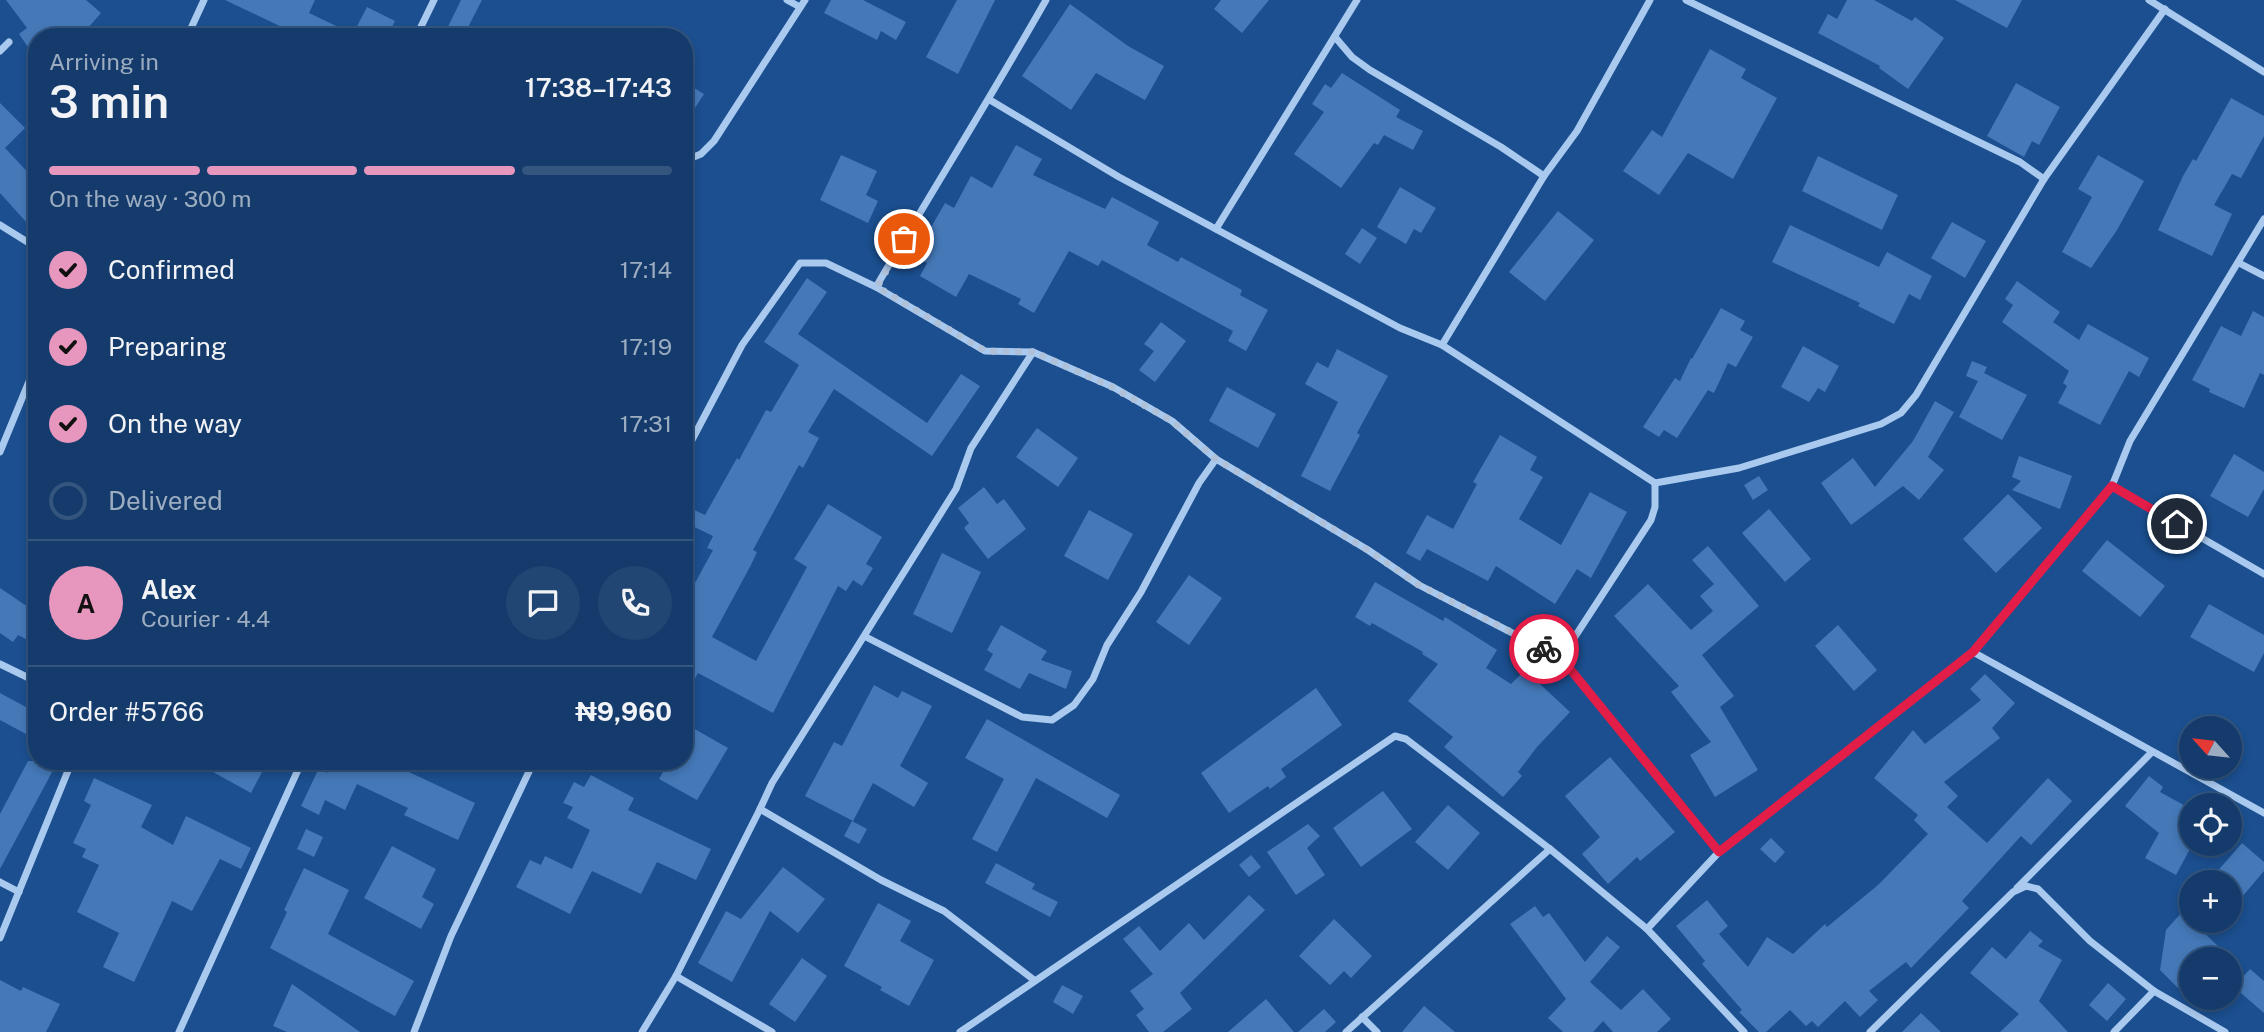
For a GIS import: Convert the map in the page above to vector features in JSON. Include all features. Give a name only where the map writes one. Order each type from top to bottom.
[{"type":"street","points":[[191,28],[204,0]]},
{"type":"street","points":[[420,28],[434,0]]},
{"type":"street","points":[[693,157],[701,154],[714,141],[802,3],[787,0]]},
{"type":"street","points":[[877,287],[931,192],[990,100],[1046,0]]},
{"type":"street","points":[[1216,229],[1357,0]]},
{"type":"street","points":[[1442,345],[1544,176],[1577,131],[1650,0]]},
{"type":"street","points":[[1686,0],[2020,162],[2044,179]]},
{"type":"street","points":[[2149,0],[2264,72]]},
{"type":"street","points":[[990,100],[1119,177],[1400,328],[1442,345],[1656,483],[1739,468],[1881,424],[1901,413],[1916,396],[2044,179],[2165,9]]},
{"type":"street","points":[[1335,37],[1352,57],[1370,70],[1501,146],[1544,176]]},
{"type":"street","points":[[0,51],[9,42]]},
{"type":"street","points":[[1647,929],[1719,852],[1973,652],[2112,486],[2130,441],[2264,219]]},
{"type":"street","points":[[0,225],[28,242]]},
{"type":"street","points":[[693,438],[743,345],[800,263],[827,262],[877,287],[985,351],[1034,352],[1112,387],[1172,421],[1216,459],[1368,550],[1419,585],[1561,658],[1719,852]]},
{"type":"street","points":[[2239,263],[2264,276]]},
{"type":"street","points":[[642,1032],[676,975],[772,783],[957,489],[971,448],[1034,352]]},
{"type":"street","points":[[0,452],[28,384]]},
{"type":"street","points":[[866,637],[1022,717],[1052,720],[1074,705],[1093,679],[1107,645],[1141,592],[1199,483],[1216,459]]},
{"type":"street","points":[[1561,658],[1651,520],[1655,507],[1656,483]]},
{"type":"street","points":[[2112,486],[2264,574]]},
{"type":"street","points":[[1973,652],[2264,813]]},
{"type":"street","points":[[0,664],[28,678]]},
{"type":"street","points":[[960,1032],[1395,736],[1406,739],[1550,849],[1647,929],[1744,1032]]},
{"type":"street","points":[[1870,1032],[2152,752]]},
{"type":"street","points":[[0,938],[68,770]]},
{"type":"street","points":[[179,1032],[298,770]]},
{"type":"street","points":[[414,1032],[451,936],[530,770]]},
{"type":"street","points":[[760,809],[881,880],[944,911],[1034,980]]},
{"type":"street","points":[[1346,1032],[1550,849]]},
{"type":"street","points":[[0,882],[19,892]]},
{"type":"street","points":[[2012,892],[2026,886],[2038,889],[2090,942],[2154,991],[2225,1032]]},
{"type":"street","points":[[676,975],[772,1032]]},
{"type":"street","points":[[2114,1032],[2154,991]]},
{"type":"street","points":[[1362,1017],[1377,1032]]},
{"type":"building","points":[[6,0],[86,0],[101,13],[88,28],[28,28],[28,47],[19,34],[27,28]]},
{"type":"building","points":[[225,0],[315,0],[309,13],[340,28],[284,28]]},
{"type":"building","points":[[461,0],[482,0],[468,28],[447,28]]},
{"type":"building","points":[[831,0],[863,0],[906,22],[896,40],[881,31],[877,40],[824,13]]},
{"type":"building","points":[[957,0],[995,0],[958,74],[926,57]]},
{"type":"building","points":[[1221,0],[1269,0],[1242,33],[1214,9]]},
{"type":"building","points":[[1847,0],[1874,0],[1912,21],[1915,17],[1944,38],[1908,89],[1879,68],[1880,66],[1818,33],[1828,14],[1837,19]]},
{"type":"building","points":[[1955,0],[2022,0],[2007,28]]},
{"type":"building","points":[[1070,4],[1128,46],[1164,66],[1145,100],[1096,73],[1071,110],[1022,76]]},
{"type":"building","points":[[367,7],[395,21],[392,28],[356,28]]},
{"type":"building","points":[[1710,49],[1746,69],[1741,78],[1777,98],[1733,179],[1688,153],[1659,195],[1623,171],[1652,130],[1662,137]]},
{"type":"building","points":[[1342,73],[1400,110],[1396,117],[1423,131],[1413,150],[1384,135],[1378,145],[1374,143],[1341,188],[1294,154],[1324,112],[1312,104],[1325,84],[1331,88]]},
{"type":"building","points":[[2016,83],[2060,107],[2039,145],[2032,141],[2024,157],[1987,136]]},
{"type":"building","points":[[693,87],[704,94],[693,111]]},
{"type":"building","points":[[2231,98],[2264,116],[2264,136],[2241,178],[2232,174],[2214,205],[2232,214],[2212,256],[2158,230],[2183,176],[2193,159],[2196,161]]},
{"type":"building","points":[[0,103],[25,128],[5,148],[28,172],[28,222],[0,193]]},
{"type":"building","points":[[1016,145],[1042,159],[1033,175],[1105,209],[1112,197],[1159,222],[1147,245],[1178,262],[1181,257],[1242,290],[1240,295],[1268,310],[1246,351],[1228,341],[1233,331],[1102,260],[1098,266],[1069,251],[1034,313],[1018,304],[1021,299],[969,274],[956,297],[920,276],[927,263],[912,255],[945,203],[954,208],[971,176],[992,188]]},
{"type":"building","points":[[841,155],[877,171],[866,195],[878,201],[868,223],[820,200]]},
{"type":"building","points":[[2098,155],[2144,181],[2117,230],[2091,268],[2062,252],[2092,197],[2078,189]]},
{"type":"building","points":[[1818,156],[1898,195],[1882,230],[1802,191]]},
{"type":"building","points":[[1400,187],[1436,208],[1421,233],[1414,229],[1406,244],[1377,227]]},
{"type":"building","points":[[1558,211],[1594,240],[1545,301],[1509,272]]},
{"type":"building","points":[[1952,222],[1986,241],[1965,278],[1931,258]]},
{"type":"building","points":[[1790,225],[1879,267],[1887,252],[1932,276],[1920,300],[1909,294],[1894,324],[1858,306],[1860,303],[1772,262]]},
{"type":"building","points":[[1362,228],[1377,238],[1360,264],[1345,254]]},
{"type":"building","points":[[807,278],[827,292],[798,334],[927,423],[961,374],[980,386],[932,456],[834,389],[808,432],[819,438],[803,468],[799,465],[753,550],[757,552],[751,565],[712,637],[756,661],[807,567],[794,559],[828,504],[882,537],[866,564],[873,568],[862,586],[853,580],[846,591],[838,586],[773,713],[698,673],[693,682],[693,587],[713,550],[707,548],[713,536],[693,526],[693,509],[705,515],[766,410],[771,412],[799,365],[764,342]]},
{"type":"building","points":[[2017,281],[2060,312],[2053,322],[2079,340],[2088,324],[2149,358],[2139,377],[2129,371],[2100,425],[2058,403],[2067,386],[2063,383],[2069,371],[2002,322],[2013,305],[2005,299]]},
{"type":"building","points":[[1721,308],[1745,321],[1740,330],[1753,337],[1736,367],[1728,363],[1714,393],[1708,390],[1677,438],[1664,430],[1659,437],[1643,427],[1675,378],[1680,381]]},
{"type":"building","points":[[2253,311],[2264,317],[2264,375],[2260,373],[2244,408],[2209,392],[2210,389],[2192,380],[2221,326],[2241,336]]},
{"type":"building","points":[[1161,322],[1186,341],[1155,382],[1139,370],[1154,351],[1144,344]]},
{"type":"building","points":[[1803,346],[1839,366],[1825,392],[1818,388],[1809,402],[1781,387]]},
{"type":"building","points":[[1337,349],[1388,376],[1330,491],[1301,476],[1338,402],[1305,384],[1317,362],[1328,368]]},
{"type":"building","points":[[1972,361],[1987,367],[1984,373],[2027,395],[2002,440],[1959,417],[1978,381],[1966,376]]},
{"type":"building","points":[[1227,387],[1276,414],[1258,448],[1209,421]]},
{"type":"building","points":[[1935,401],[1954,412],[1928,457],[1944,470],[1919,500],[1903,486],[1851,525],[1821,483],[1853,458],[1875,487],[1913,441]]},
{"type":"building","points":[[1037,428],[1078,458],[1058,487],[1016,457]]},
{"type":"building","points":[[1500,435],[1537,457],[1530,470],[1543,477],[1519,519],[1561,545],[1590,492],[1627,512],[1591,578],[1577,569],[1555,604],[1496,566],[1488,581],[1427,549],[1420,561],[1406,553],[1427,515],[1453,529],[1477,484],[1473,482]]},
{"type":"building","points":[[2234,454],[2264,472],[2264,489],[2248,517],[2210,496]]},
{"type":"building","points":[[2019,456],[2072,476],[2060,509],[2012,490],[2021,481],[2012,477]]},
{"type":"building","points":[[1759,476],[1768,490],[1753,500],[1744,485]]},
{"type":"building","points":[[984,487],[997,504],[1004,499],[1026,529],[988,559],[964,528],[969,523],[958,508]]},
{"type":"building","points":[[2008,494],[2042,528],[1996,573],[1963,539]]},
{"type":"building","points":[[1769,509],[1811,559],[1785,582],[1742,533]]},
{"type":"building","points":[[1089,510],[1133,534],[1108,580],[1064,556]]},
{"type":"building","points":[[2107,540],[2165,586],[2140,617],[2082,571]]},
{"type":"building","points":[[1708,546],[1759,606],[1702,655],[1734,696],[1720,707],[1758,770],[1715,797],[1690,755],[1711,742],[1671,692],[1679,686],[1614,616],[1648,584],[1691,630],[1713,611],[1700,596],[1714,584],[1692,560]]},
{"type":"building","points":[[942,553],[981,572],[952,633],[913,614]]},
{"type":"building","points":[[1189,575],[1222,598],[1189,645],[1156,622]]},
{"type":"building","points":[[1375,582],[1443,621],[1445,617],[1497,650],[1486,668],[1511,684],[1525,670],[1570,712],[1537,747],[1518,772],[1522,776],[1503,797],[1444,747],[1453,737],[1408,701],[1438,664],[1422,654],[1423,652],[1372,623],[1370,626],[1355,617]]},
{"type":"building","points":[[0,588],[28,607],[28,640],[18,635],[13,642],[0,633]]},
{"type":"building","points":[[2209,604],[2264,635],[2264,653],[2254,672],[2190,637]]},
{"type":"building","points":[[1001,625],[1047,651],[1041,660],[1072,671],[1066,689],[1029,673],[1020,689],[984,670],[993,654],[987,650]]},
{"type":"building","points":[[1838,625],[1877,670],[1854,691],[1815,646]]},
{"type":"building","points":[[1985,674],[2015,703],[1992,728],[2000,738],[1944,782],[1958,796],[1947,807],[1987,843],[2048,778],[2072,801],[2031,845],[2021,836],[1962,901],[1969,908],[1911,968],[1906,962],[1869,991],[1878,1000],[1860,1017],[1845,1001],[1818,1027],[1812,1021],[1806,1026],[1790,1010],[1766,1032],[1759,1032],[1739,1012],[1742,1010],[1702,964],[1705,961],[1676,926],[1707,900],[1728,926],[1719,934],[1748,967],[1767,937],[1793,954],[1825,924],[1827,927],[1878,885],[1928,834],[1914,820],[1918,815],[1874,778],[1913,730],[1925,744],[1981,700],[1970,689]]},
{"type":"building","points":[[874,685],[898,698],[902,691],[932,706],[900,766],[928,783],[914,807],[873,783],[853,821],[805,796],[834,742],[842,746]]},
{"type":"building","points":[[1316,688],[1342,725],[1281,769],[1286,777],[1229,813],[1201,773]]},
{"type":"building","points":[[0,693],[28,708],[28,735],[0,720]]},
{"type":"building","points":[[987,719],[1120,795],[1107,818],[1036,778],[997,852],[972,839],[1004,779],[965,758]]},
{"type":"building","points":[[693,728],[728,748],[697,800],[659,779],[664,770],[693,770]]},
{"type":"building","points":[[1610,757],[1675,832],[1640,861],[1637,857],[1608,884],[1582,854],[1600,837],[1565,796]]},
{"type":"building","points":[[28,761],[28,770],[53,770],[0,869],[0,814]]},
{"type":"building","points":[[209,770],[263,770],[251,793]]},
{"type":"building","points":[[318,770],[327,773],[328,770],[410,770],[409,772],[475,803],[458,840],[404,815],[408,808],[357,784],[345,810],[325,800],[319,815],[301,806]]},
{"type":"building","points":[[591,775],[634,798],[628,810],[711,849],[696,880],[657,862],[641,894],[592,871],[570,914],[516,887],[530,860],[541,865],[545,856],[572,869],[590,830],[567,818],[573,807],[563,803],[574,782],[584,787]]},
{"type":"building","points":[[2149,776],[2163,787],[2160,792],[2179,802],[2179,856],[2186,856],[2176,875],[2145,858],[2159,833],[2125,806]]},
{"type":"building","points":[[94,778],[152,805],[141,827],[173,845],[186,816],[251,848],[241,869],[220,859],[192,911],[172,901],[134,982],[103,967],[119,933],[77,912],[99,865],[82,857],[86,849],[73,843],[91,805],[84,801]]},
{"type":"building","points":[[1383,791],[1412,829],[1361,867],[1333,828]]},
{"type":"building","points":[[1448,805],[1480,833],[1448,870],[1415,842]]},
{"type":"building","points":[[852,821],[867,829],[859,844],[844,836]]},
{"type":"building","points":[[1308,824],[1320,836],[1307,848],[1325,875],[1296,895],[1267,852]]},
{"type":"building","points":[[306,829],[323,837],[314,857],[297,849]]},
{"type":"building","points":[[1771,838],[1785,852],[1775,863],[1760,849]]},
{"type":"building","points":[[2242,843],[2264,862],[2264,871],[2242,897],[2242,870],[2218,870],[2231,856],[2242,856]]},
{"type":"building","points":[[392,846],[436,869],[422,897],[434,904],[421,929],[364,898]]},
{"type":"building","points":[[1251,855],[1261,867],[1249,877],[1239,865]]},
{"type":"building","points":[[996,863],[1035,884],[1032,889],[1058,902],[1050,917],[985,883]]},
{"type":"building","points":[[783,867],[825,899],[798,933],[770,911],[732,982],[698,963],[726,911],[741,919]]},
{"type":"building","points":[[304,868],[349,890],[328,934],[414,981],[395,1016],[270,948]]},
{"type":"building","points":[[1249,895],[1265,910],[1180,993],[1192,1009],[1163,1032],[1149,1032],[1136,1015],[1144,1009],[1130,991],[1153,974],[1123,939],[1139,926],[1160,951],[1189,923],[1204,940]]},
{"type":"building","points":[[878,903],[911,921],[900,941],[934,960],[909,1006],[844,966]]},
{"type":"building","points":[[1535,906],[1543,917],[1549,913],[1585,962],[1607,936],[1620,947],[1590,982],[1621,1010],[1643,989],[1671,1019],[1657,1032],[1613,1032],[1603,1021],[1593,1032],[1563,1032],[1548,1018],[1566,999],[1510,924]]},
{"type":"building","points":[[2179,915],[2179,933],[2204,933],[2219,947],[2179,947],[2178,988],[2160,970],[2166,930]]},
{"type":"building","points":[[1334,919],[1372,956],[1351,978],[1344,971],[1330,985],[1299,956]]},
{"type":"building","points":[[2030,931],[2043,941],[2038,946],[2062,960],[2039,1001],[2068,1032],[2000,1032],[2019,1014],[1970,973],[1992,947],[2006,959]]},
{"type":"building","points":[[802,958],[827,976],[795,1022],[769,1004]]},
{"type":"building","points":[[2250,969],[2264,981],[2264,1013],[2242,994],[2242,978]]},
{"type":"building","points":[[0,980],[21,991],[23,987],[60,1004],[46,1032],[0,1032]]},
{"type":"building","points":[[2108,983],[2126,999],[2107,1021],[2089,1005]]},
{"type":"building","points":[[292,984],[360,1032],[287,1032],[273,1026]]},
{"type":"building","points":[[1062,985],[1083,996],[1073,1014],[1053,1002]]},
{"type":"building","points":[[1266,999],[1294,1032],[1228,1032]]},
{"type":"building","points":[[1424,1006],[1455,1032],[1402,1032]]},
{"type":"building","points":[[1324,1009],[1336,1022],[1325,1032],[1298,1032]]},
{"type":"building","points":[[1921,1013],[1941,1032],[1902,1032]]},
{"type":"way so far","points":[[904,239],[877,287],[985,351],[1034,352],[1112,387],[1172,421],[1216,459],[1368,550],[1419,585],[1544,649]]},
{"type":"route","points":[[1544,649],[1561,658],[1719,852],[1973,652],[2112,486],[2177,524]]}]
